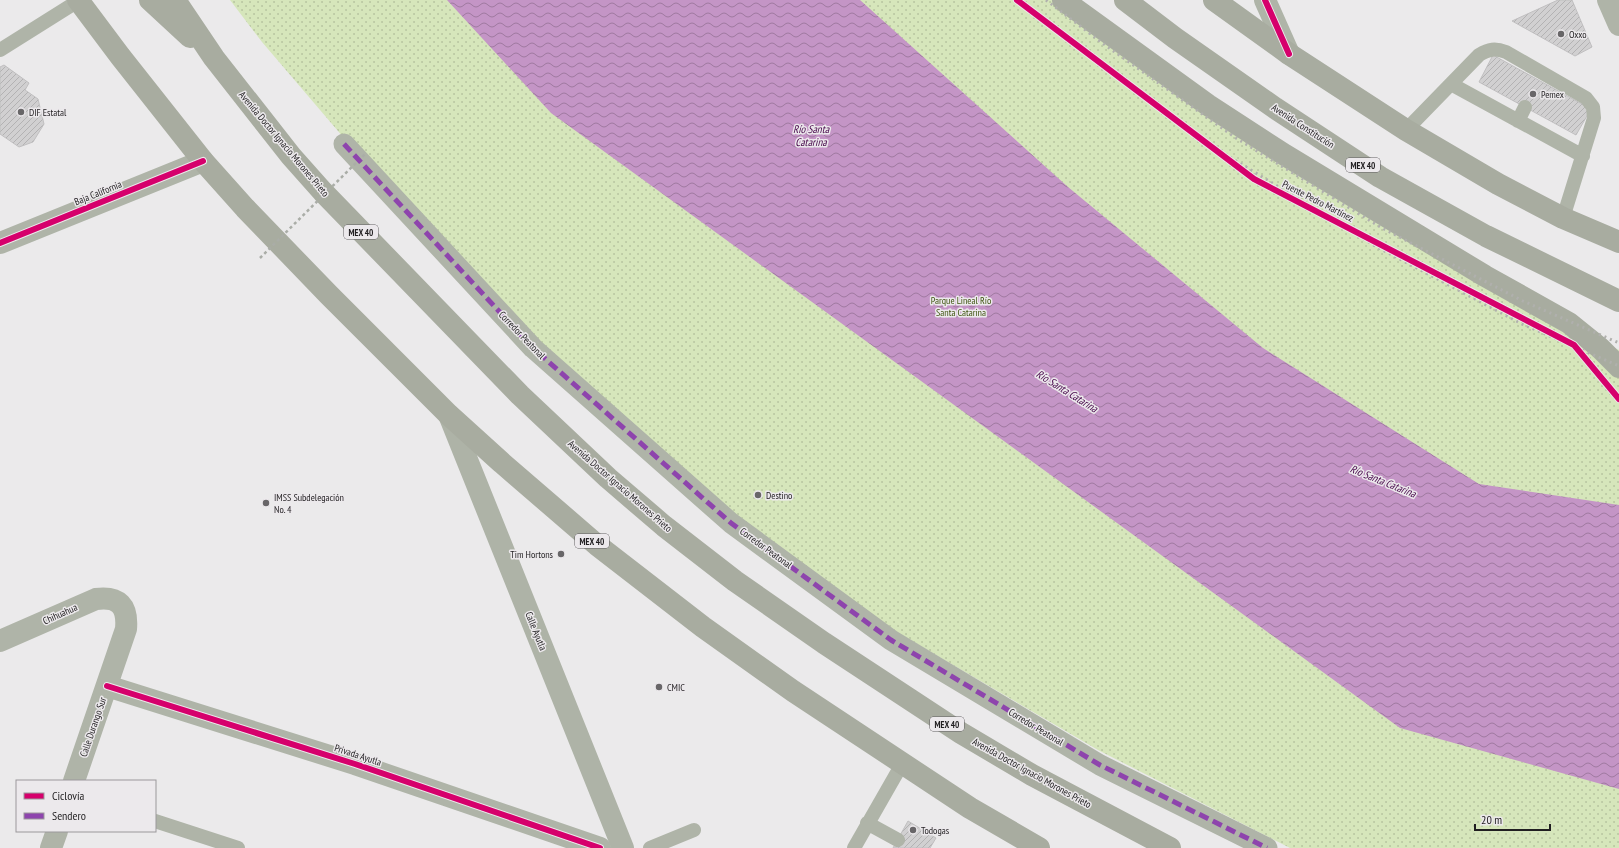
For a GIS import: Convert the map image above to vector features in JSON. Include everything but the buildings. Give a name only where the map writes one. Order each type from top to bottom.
[{"type":"highway","name":"MEX 40","points":[[78,0],[204,161],[245,208],[329,296],[449,415],[502,463],[603,550],[703,627],[793,691],[902,764],[970,808],[1039,848]]},
{"type":"highway","points":[[150,0],[214,58]]},
{"type":"highway","name":"Avenida Doctor Ignacio Morones Prieto","points":[[175,0],[214,58],[291,156],[323,192],[520,395],[608,478],[664,526],[735,581],[824,643],[961,733],[1032,775],[1170,848]]},
{"type":"highway","points":[[1063,0],[1215,110],[1285,155],[1485,276],[1569,324],[1600,348],[1619,367]]},
{"type":"highway","name":"Avenida Constitución","points":[[1125,0],[1175,38],[1380,177],[1486,236],[1619,301]]},
{"type":"highway","points":[[1214,0],[1289,54],[1406,130],[1498,184],[1563,218],[1619,242]]},
{"type":"main road","name":"Calle Ayutla","points":[[449,415],[623,848]]},
{"type":"street","points":[[1265,0],[1289,54]]},
{"type":"street","points":[[1608,0],[1619,25]]},
{"type":"street","name":"Corredor Peatonal","points":[[344,144],[533,348],[731,523],[891,640],[1100,765],[1267,848]]},
{"type":"street","name":"Baja California","points":[[0,243],[204,161]]},
{"type":"street","name":"Chihuahua","points":[[0,641],[96,599],[114,599],[121,604]]},
{"type":"street","name":"Calle Durango Sur","points":[[74,780],[126,629],[127,619],[121,604]]},
{"type":"street","name":"Privada Ayutla","points":[[107,686],[355,764],[587,846]]},
{"type":"street","points":[[51,848],[57,832]]},
{"type":"lane","points":[[0,50],[78,0]]},
{"type":"lane","points":[[1406,130],[1479,55],[1489,49],[1506,52],[1541,78],[1586,98],[1593,107],[1594,118],[1563,218]]},
{"type":"lane","points":[[1451,84],[1583,156]]},
{"type":"lane","points":[[1518,121],[1525,107]]},
{"type":"lane","points":[[854,848],[902,764]]},
{"type":"lane","points":[[156,821],[238,848]]},
{"type":"lane","points":[[867,824],[898,840]]},
{"type":"lane","points":[[650,848],[694,830]]},
{"type":"path","points":[[260,258],[365,154]]},
{"type":"green space","name":"Parque Lineal Río Santa Catarina","points":[[230,0],[1064,0],[1526,305],[1619,350],[1619,848],[1290,848],[1098,750],[895,631],[728,514],[548,359],[396,199],[262,42]]},
{"type":"water","name":"Río Santa Catarina","points":[[447,0],[860,0],[1068,187],[1263,348],[1479,484],[1619,505],[1619,789],[1400,728],[551,113]]},
{"type":"railway","points":[[1018,0],[1095,59],[1228,156],[1377,247],[1522,324],[1619,366]]},
{"type":"railway","points":[[1046,0],[1105,45],[1236,138],[1382,228],[1523,301],[1619,343]]},
{"type":"marked path","points":[[344,144],[533,348],[731,523],[891,640],[1100,765],[1267,848]]},
{"type":"cycle path","name":"Puente Pedro Martínez","points":[[1017,0],[1254,179],[1574,345],[1619,399]]},
{"type":"cycle path","points":[[1265,0],[1289,54]]},
{"type":"cycle path","points":[[0,243],[203,161]]},
{"type":"cycle path","points":[[107,686],[355,764],[600,848]]},
{"type":"place","name":"Oxxo","points":[[1561,34]]},
{"type":"place","name":"Pemex","points":[[1533,94]]},
{"type":"place","name":"DIF Estatal","points":[[21,112]]},
{"type":"place","name":"Destino","points":[[758,495]]},
{"type":"place","name":"IMSS Subdelegación No. 4","points":[[266,503]]},
{"type":"place","name":"Tim Hortons","points":[[561,554]]},
{"type":"place","name":"CMIC","points":[[659,687]]},
{"type":"place","name":"Todogas","points":[[913,830]]}]
